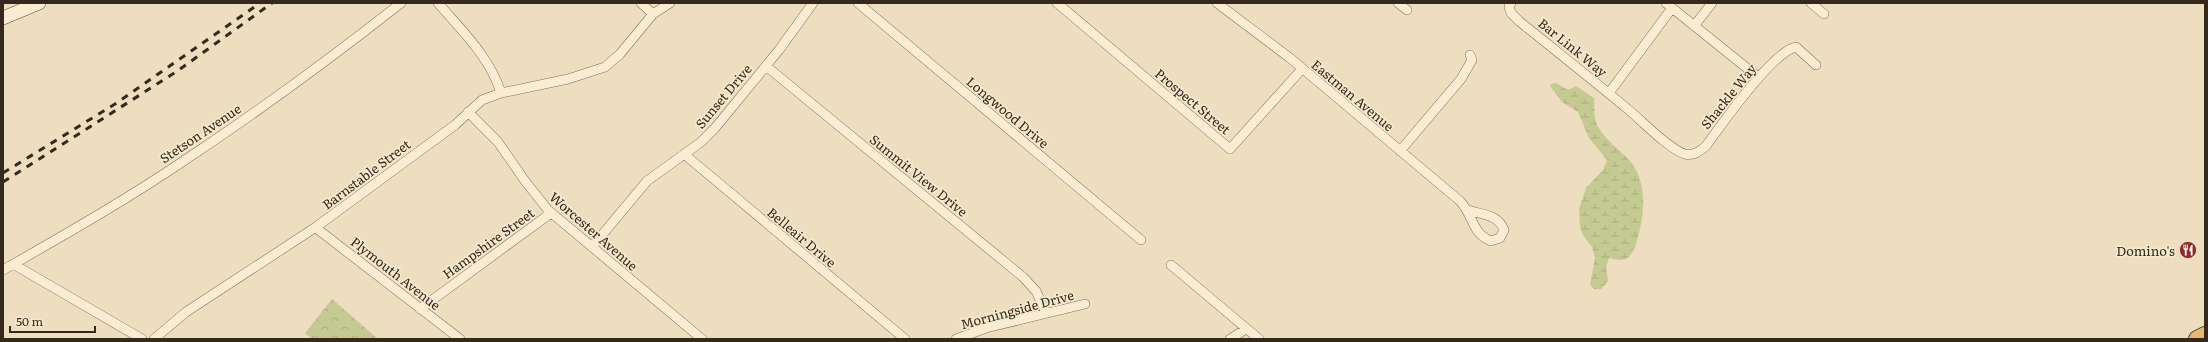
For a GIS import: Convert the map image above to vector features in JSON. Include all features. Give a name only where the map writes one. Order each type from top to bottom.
[{"type":"highway","points":[[2196,339],[2205,335]]},
{"type":"main road","points":[[3,18],[39,3]]},
{"type":"street","name":"Stetson Avenue","points":[[3,270],[84,224],[184,161],[350,43],[401,3]]},
{"type":"street","points":[[438,3],[481,52],[497,78],[501,93]]},
{"type":"street","points":[[641,3],[653,14]]},
{"type":"street","name":"Barnstable Street","points":[[154,339],[186,312],[316,228],[455,124],[482,100],[501,93],[568,79],[605,67],[620,54],[653,14],[670,3]]},
{"type":"street","name":"Sunset Drive","points":[[592,247],[647,182],[701,142],[715,128],[766,66],[813,3]]},
{"type":"street","name":"Longwood Drive","points":[[858,3],[1141,240]]},
{"type":"street","name":"Prospect Street","points":[[1057,3],[1230,149],[1302,69]]},
{"type":"street","name":"Eastman Avenue","points":[[1217,3],[1302,69],[1468,210]]},
{"type":"street","points":[[1398,3],[1407,10]]},
{"type":"street","name":"Bar Link Way","points":[[1511,3],[1511,13],[1518,21],[1609,93],[1675,148],[1684,154],[1692,155],[1699,152]]},
{"type":"street","points":[[1694,26],[1712,3]]},
{"type":"street","points":[[1811,3],[1824,14]]},
{"type":"street","points":[[1669,6],[1758,77]]},
{"type":"street","name":"Bar Link Way","points":[[1609,93],[1669,6]]},
{"type":"street","name":"Shackle Way","points":[[1699,152],[1758,77],[1791,48],[1796,47],[1816,65]]},
{"type":"street","points":[[1400,152],[1461,79],[1472,60],[1470,54]]},
{"type":"street","name":"Summit View Drive","points":[[766,66],[1023,277],[1036,291],[1046,313]]},
{"type":"street","name":"Worcester Avenue","points":[[468,112],[498,142],[525,181],[551,213],[702,339]]},
{"type":"street","name":"Belleair Drive","points":[[684,154],[905,339]]},
{"type":"street","name":"Hampshire Street","points":[[420,309],[551,213]]},
{"type":"street","name":"Plymouth Avenue","points":[[316,228],[460,339]]},
{"type":"street","points":[[13,264],[142,339]]},
{"type":"street","points":[[1171,265],[1259,339]]},
{"type":"street","name":"Morningside Drive","points":[[956,339],[972,332],[1085,304]]},
{"type":"street","points":[[1230,339],[1246,329]]},
{"type":"green space","points":[[1556,83],[1568,90],[1576,86],[1594,98],[1597,125],[1608,140],[1630,161],[1640,180],[1643,213],[1634,250],[1629,257],[1623,260],[1609,258],[1606,267],[1608,281],[1601,289],[1594,289],[1590,285],[1595,258],[1592,247],[1583,235],[1580,227],[1579,209],[1586,188],[1603,170],[1607,160],[1589,138],[1578,112],[1562,102],[1550,86],[1551,84]]},
{"type":"green space","points":[[332,299],[378,339],[312,339],[305,333]]},
{"type":"railway","points":[[3,173],[115,104],[260,3]]},
{"type":"railway","points":[[3,182],[176,72],[272,3]]},
{"type":"place","name":"Domino's","points":[[2188,250]]}]
